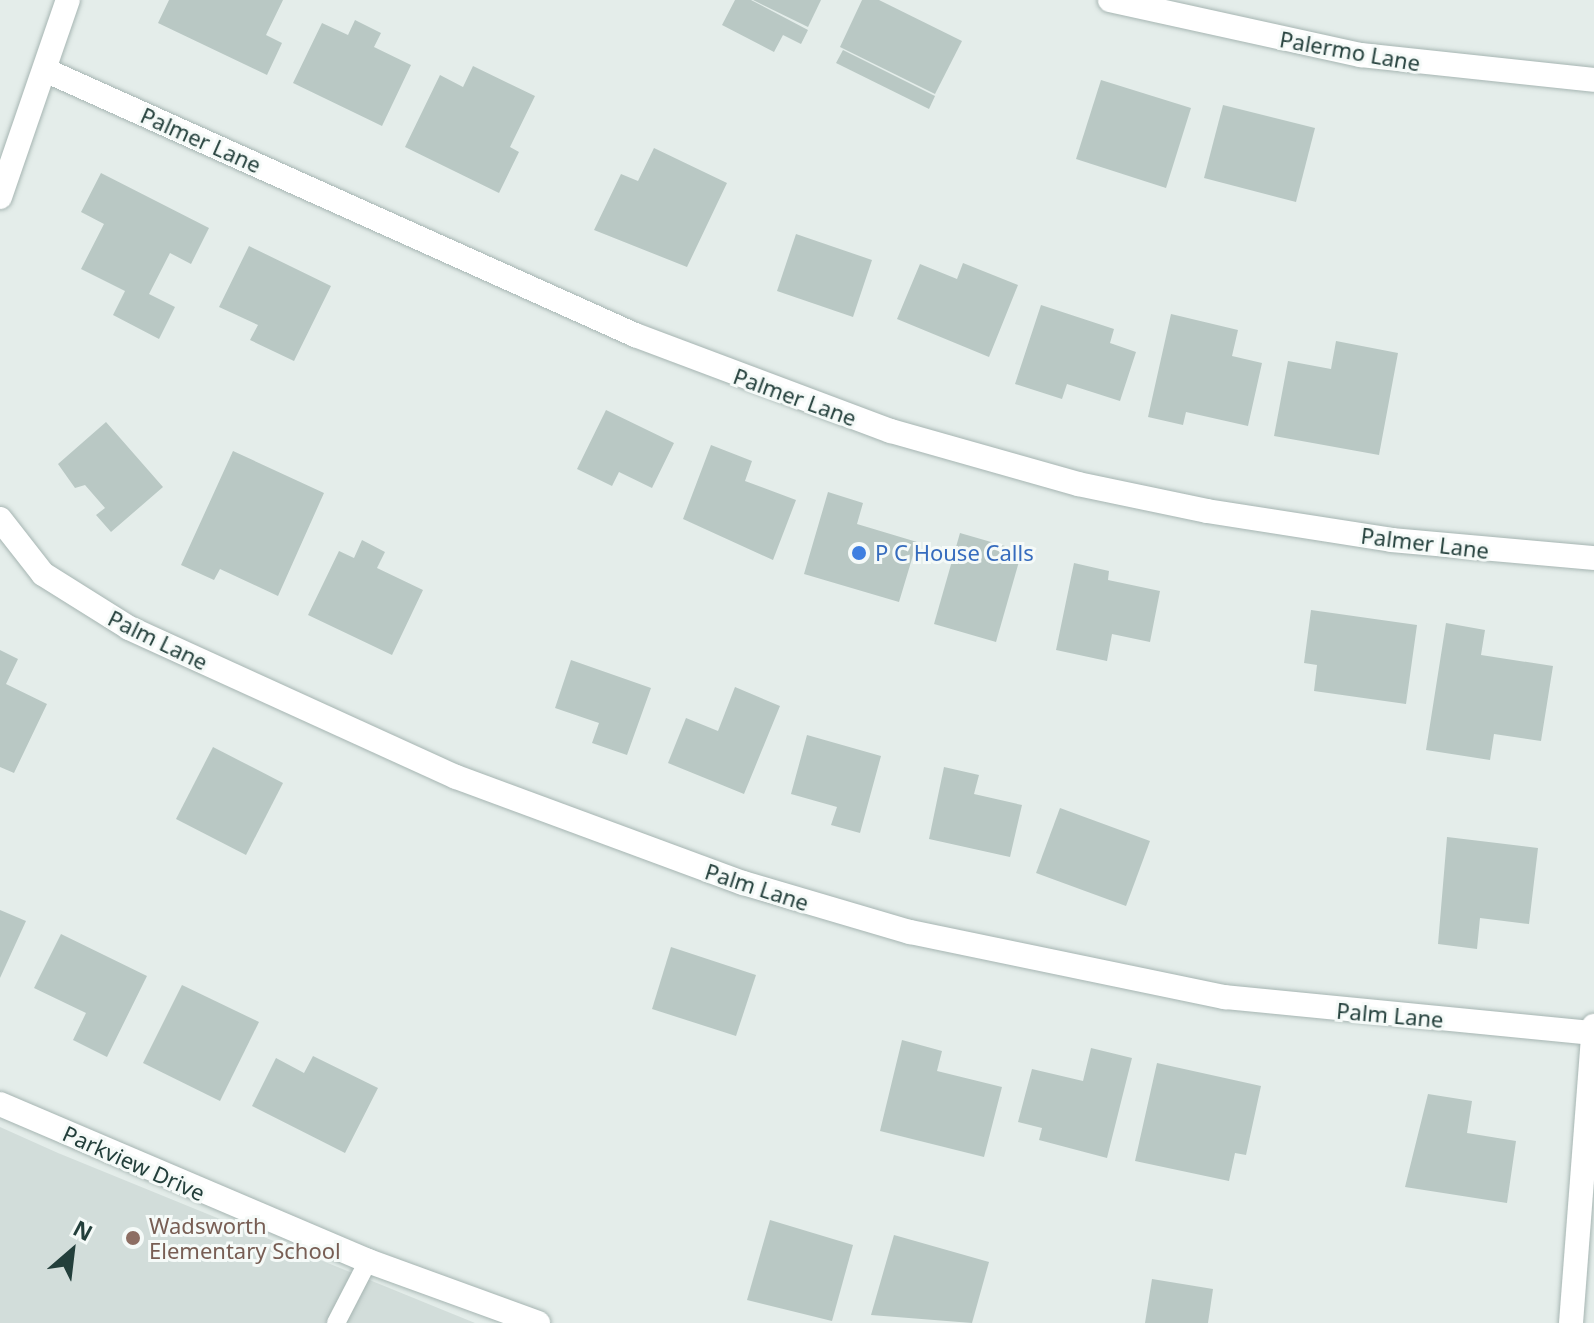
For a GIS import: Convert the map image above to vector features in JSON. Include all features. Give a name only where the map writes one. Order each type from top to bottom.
[{"type":"street","points":[[0,197],[68,0]]},
{"type":"street","name":"Palermo Lane","points":[[1110,0],[1361,55],[1594,80]]},
{"type":"street","name":"Palmer Lane","points":[[45,70],[647,340],[891,431],[1078,484],[1207,511],[1392,540],[1594,558]]},
{"type":"street","name":"Palm Lane","points":[[0,519],[43,574],[129,628],[456,777],[743,883],[910,932],[1225,997],[1594,1033]]},
{"type":"street","points":[[1571,1323],[1594,1026]]},
{"type":"street","name":"Parkview Drive","points":[[0,1104],[368,1261],[538,1323]]},
{"type":"lane","points":[[336,1323],[368,1261]]},
{"type":"shaded area","name":"Wadsworth Elementary School","points":[[0,1127],[58,1153],[475,1323],[0,1323]]},
{"type":"building","points":[[169,0],[283,0],[266,35],[282,43],[267,75],[158,23]]},
{"type":"building","points":[[735,0],[751,0],[808,30],[801,44],[783,35],[774,52],[722,25]]},
{"type":"building","points":[[753,0],[821,0],[808,27]]},
{"type":"building","points":[[862,0],[879,0],[962,41],[935,94],[840,47]]},
{"type":"building","points":[[355,20],[381,33],[374,47],[411,65],[382,126],[293,83],[322,23],[348,35]]},
{"type":"building","points":[[843,50],[935,96],[929,109],[836,63]]},
{"type":"building","points":[[473,66],[535,96],[510,147],[519,152],[499,193],[405,147],[440,75],[463,87]]},
{"type":"building","points":[[1101,80],[1191,108],[1166,188],[1076,159]]},
{"type":"building","points":[[1223,105],[1315,128],[1296,202],[1204,178]]},
{"type":"building","points":[[654,148],[727,183],[687,267],[594,230],[621,174],[638,181]]},
{"type":"building","points":[[101,173],[209,228],[191,264],[170,253],[149,294],[175,307],[159,339],[113,315],[125,291],[81,269],[104,224],[81,212]]},
{"type":"building","points":[[796,234],[872,260],[853,317],[777,291]]},
{"type":"building","points":[[249,246],[331,286],[294,361],[250,340],[258,325],[219,307]]},
{"type":"building","points":[[963,263],[1018,285],[989,357],[897,319],[920,264],[957,279]]},
{"type":"building","points":[[1041,305],[1114,329],[1110,343],[1136,352],[1120,401],[1067,384],[1062,399],[1015,384]]},
{"type":"building","points":[[1171,314],[1238,330],[1232,356],[1262,363],[1248,426],[1186,412],[1183,425],[1148,417]]},
{"type":"building","points":[[1336,341],[1398,353],[1379,455],[1274,436],[1288,361],[1331,369]]},
{"type":"building","points":[[606,410],[674,443],[652,488],[619,472],[612,486],[577,469]]},
{"type":"building","points":[[106,422],[163,487],[111,532],[96,515],[105,508],[85,485],[75,488],[58,464]]},
{"type":"building","points":[[711,445],[752,461],[745,481],[796,500],[773,560],[683,519]]},
{"type":"building","points":[[233,451],[324,493],[278,596],[220,569],[214,580],[181,565]]},
{"type":"building","points":[[828,492],[863,503],[857,524],[917,542],[899,602],[804,574]]},
{"type":"building","points":[[960,533],[1022,551],[996,642],[934,624]]},
{"type":"building","points":[[362,540],[385,552],[377,568],[423,590],[392,655],[308,615],[339,551],[354,558]]},
{"type":"building","points":[[1074,563],[1109,571],[1108,580],[1160,591],[1150,642],[1112,634],[1107,661],[1056,650]]},
{"type":"building","points":[[1311,610],[1417,625],[1406,704],[1314,691],[1317,665],[1304,663]]},
{"type":"building","points":[[1446,623],[1485,630],[1481,655],[1553,666],[1541,741],[1494,734],[1490,760],[1426,750]]},
{"type":"building","points":[[0,650],[18,659],[6,684],[47,704],[14,773],[0,767]]},
{"type":"building","points":[[571,660],[651,688],[627,755],[592,743],[599,723],[555,708]]},
{"type":"building","points":[[735,687],[780,706],[744,794],[668,763],[686,718],[718,731]]},
{"type":"building","points":[[807,735],[881,756],[860,833],[831,825],[837,807],[791,794]]},
{"type":"building","points":[[213,747],[283,783],[246,855],[176,819]]},
{"type":"building","points":[[944,767],[979,775],[974,794],[1022,805],[1010,857],[929,839]]},
{"type":"building","points":[[1060,808],[1150,841],[1126,906],[1036,873]]},
{"type":"building","points":[[1447,837],[1538,848],[1529,924],[1480,918],[1477,949],[1438,944]]},
{"type":"building","points":[[0,910],[26,921],[0,978]]},
{"type":"building","points":[[61,934],[147,976],[107,1057],[73,1040],[86,1013],[34,988]]},
{"type":"building","points":[[671,947],[756,975],[736,1036],[652,1009]]},
{"type":"building","points":[[182,985],[259,1022],[220,1101],[143,1063]]},
{"type":"building","points":[[902,1040],[942,1051],[937,1071],[1002,1087],[984,1157],[880,1131]]},
{"type":"building","points":[[1091,1048],[1132,1058],[1107,1158],[1039,1140],[1042,1128],[1018,1122],[1032,1069],[1083,1081]]},
{"type":"building","points":[[313,1056],[378,1088],[345,1153],[252,1106],[276,1058],[304,1073]]},
{"type":"building","points":[[1157,1063],[1261,1086],[1246,1155],[1235,1153],[1229,1181],[1135,1161]]},
{"type":"building","points":[[1428,1094],[1472,1101],[1467,1133],[1516,1141],[1507,1203],[1405,1187]]},
{"type":"building","points":[[770,1220],[853,1245],[832,1321],[747,1300]]},
{"type":"building","points":[[894,1235],[989,1262],[972,1323],[871,1315]]},
{"type":"building","points":[[1152,1279],[1213,1289],[1208,1323],[1145,1323]]},
{"type":"place","name":"P C House Calls","points":[[859,553]]},
{"type":"place","name":"Wadsworth Elementary School","points":[[133,1238]]}]
